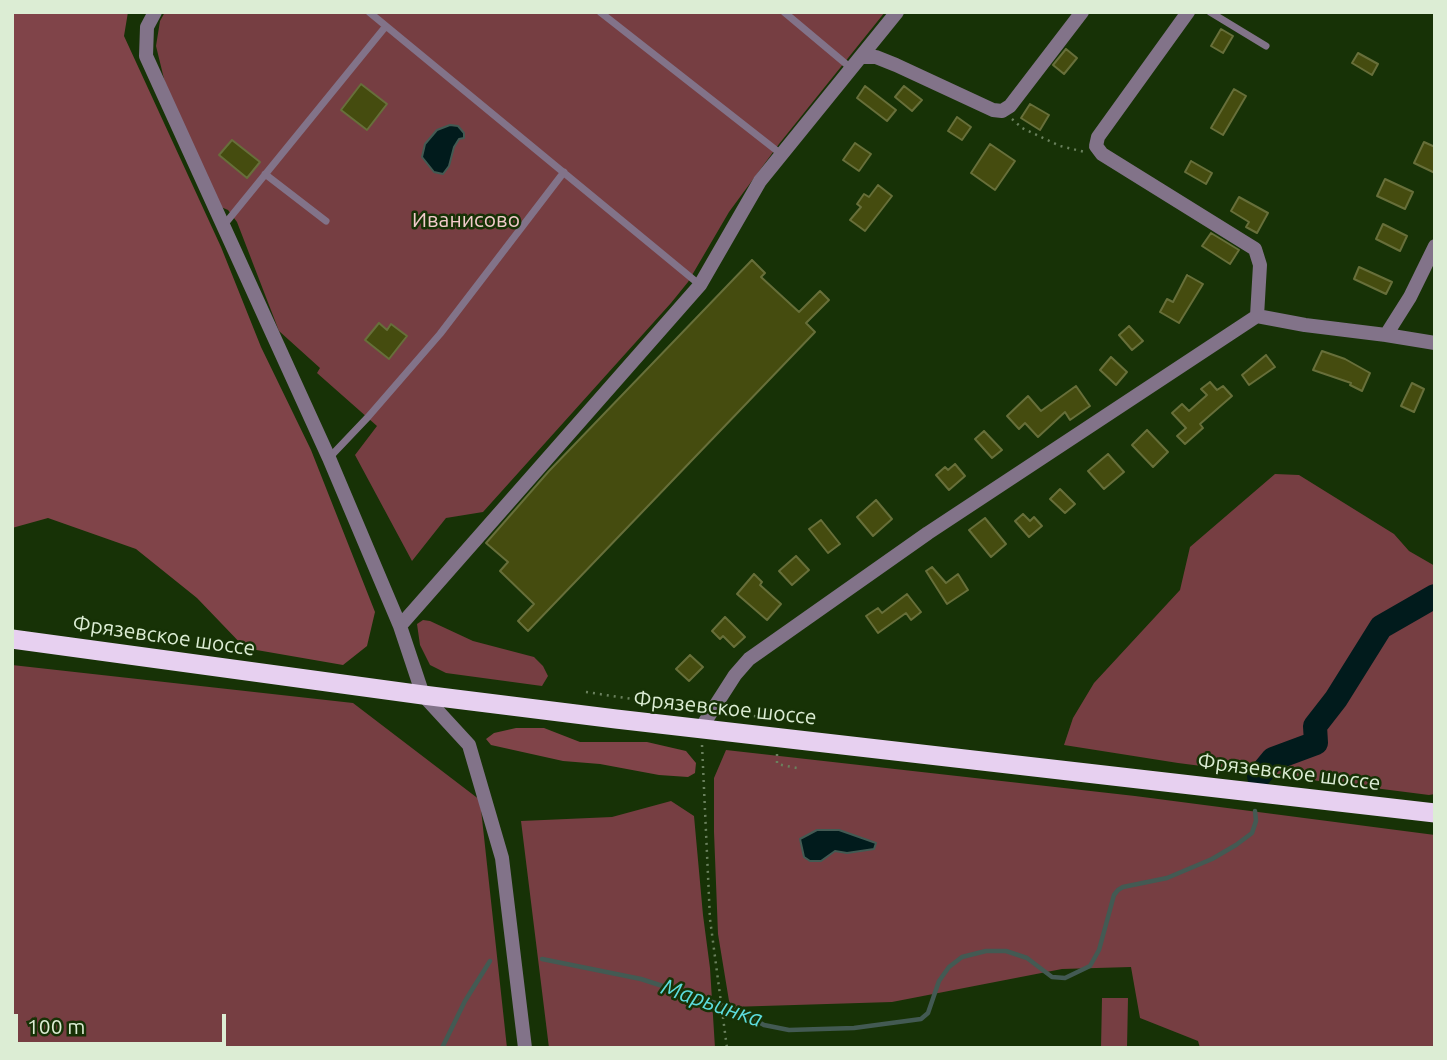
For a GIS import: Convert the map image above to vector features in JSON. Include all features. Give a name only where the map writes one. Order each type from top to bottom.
[{"type":"highway","name":"Фрязевское шоссе","points":[[12,639],[423,695],[701,737],[1435,813]]},
{"type":"street","points":[[155,12],[147,27],[146,56],[329,458],[400,625],[423,695],[469,746],[502,858],[525,1048]]},
{"type":"street","points":[[400,625],[699,285],[760,181],[897,12]]},
{"type":"street","points":[[862,57],[876,57],[993,110],[1002,111],[1010,106],[1082,12]]},
{"type":"street","points":[[1188,12],[1098,137],[1096,146],[1102,155],[1255,249],[1260,265],[1257,316]]},
{"type":"street","points":[[1386,335],[1410,296],[1435,246]]},
{"type":"street","points":[[701,737],[734,675],[749,659],[928,533],[1257,316],[1305,326],[1435,342]]},
{"type":"lane","points":[[369,12],[699,285]]},
{"type":"lane","points":[[600,12],[781,154]]},
{"type":"lane","points":[[784,12],[852,69]]},
{"type":"lane","points":[[1209,12],[1266,46]]},
{"type":"lane","points":[[223,226],[386,26]]},
{"type":"lane","points":[[329,458],[368,418],[440,334],[564,172]]},
{"type":"lane","points":[[265,174],[326,221]]},
{"type":"path","points":[[1002,111],[1022,128],[1060,146],[1102,155]]},
{"type":"path","points":[[586,692],[619,698]]},
{"type":"path","points":[[701,737],[710,919],[727,1048]]},
{"type":"path","points":[[778,754],[777,764],[797,768]]},
{"type":"green space","name":"Иванисово","points":[[165,12],[885,12],[779,144],[729,212],[688,282],[671,303],[483,512],[446,518],[412,561],[355,455],[377,426],[317,373],[320,368],[279,331],[237,222],[228,210],[221,207],[166,87],[156,46],[160,21]]},
{"type":"green space","points":[[1275,474],[1299,475],[1394,534],[1409,551],[1435,566],[1435,794],[1178,763],[1064,745],[1073,718],[1094,683],[1180,590],[1190,547]]},
{"type":"green space","points":[[423,620],[473,641],[534,657],[548,676],[542,686],[446,673],[430,665],[420,645],[417,624]]},
{"type":"green space","points":[[12,665],[353,703],[480,800],[507,1048],[12,1048]]},
{"type":"green space","points":[[726,750],[1135,796],[1435,835],[1435,1048],[1200,1048],[1198,1041],[1140,1018],[1131,967],[1062,969],[892,1002],[730,1007],[718,934],[714,832],[714,778]]},
{"type":"green space","points":[[671,801],[694,816],[710,968],[715,1048],[549,1048],[521,821],[612,817]]},
{"type":"green space","points":[[1102,998],[1128,998],[1127,1048],[1101,1048]]},
{"type":"shaded area","points":[[12,12],[128,12],[124,36],[221,247],[261,347],[311,450],[375,612],[367,646],[343,665],[245,648],[197,598],[136,549],[48,518],[12,528]]},
{"type":"shaded area","points":[[516,728],[544,728],[580,742],[647,742],[686,751],[696,763],[695,773],[688,777],[659,775],[600,764],[563,761],[491,745],[486,739],[494,733]]},
{"type":"water","points":[[450,125],[458,126],[464,133],[464,138],[459,139],[454,147],[449,166],[443,174],[434,172],[422,157],[425,144],[437,130]]},
{"type":"water","points":[[817,830],[839,830],[876,843],[874,849],[847,853],[835,851],[821,861],[810,861],[804,857],[800,839]]},
{"type":"building","points":[[1221,29],[1233,36],[1223,53],[1211,46]]},
{"type":"building","points":[[1066,49],[1077,58],[1064,74],[1053,65]]},
{"type":"building","points":[[1358,53],[1378,64],[1372,75],[1352,63]]},
{"type":"building","points":[[361,84],[387,104],[367,130],[341,110]]},
{"type":"building","points":[[865,86],[896,110],[887,121],[857,98]]},
{"type":"building","points":[[904,86],[922,100],[912,111],[895,97]]},
{"type":"building","points":[[1234,89],[1246,96],[1223,135],[1211,128]]},
{"type":"building","points":[[1030,104],[1049,115],[1040,130],[1021,118]]},
{"type":"building","points":[[957,117],[971,127],[962,140],[948,131]]},
{"type":"building","points":[[232,140],[260,162],[247,178],[219,155]]},
{"type":"building","points":[[1424,142],[1435,147],[1435,173],[1414,163]]},
{"type":"building","points":[[855,143],[871,154],[859,171],[843,160]]},
{"type":"building","points":[[990,144],[1015,161],[995,190],[971,173]]},
{"type":"building","points":[[1191,161],[1212,173],[1206,184],[1185,172]]},
{"type":"building","points":[[1385,179],[1413,192],[1405,209],[1377,196]]},
{"type":"building","points":[[878,185],[892,196],[865,231],[850,220],[861,207],[857,204],[864,194],[869,197]]},
{"type":"building","points":[[1239,197],[1268,213],[1257,233],[1246,227],[1249,222],[1231,211]]},
{"type":"building","points":[[1383,224],[1407,236],[1400,251],[1376,239]]},
{"type":"building","points":[[1211,233],[1239,250],[1230,264],[1202,246]]},
{"type":"building","points":[[752,260],[765,273],[761,277],[799,312],[820,291],[829,300],[806,323],[815,332],[528,631],[518,621],[534,604],[500,571],[508,562],[486,543],[549,471]]},
{"type":"building","points":[[1359,267],[1392,282],[1386,294],[1354,279]]},
{"type":"building","points":[[1187,275],[1203,284],[1179,323],[1160,312],[1167,299],[1173,302]]},
{"type":"building","points":[[379,323],[387,330],[391,324],[407,336],[389,359],[365,340]]},
{"type":"building","points":[[1129,326],[1143,341],[1132,350],[1119,335]]},
{"type":"building","points":[[1322,351],[1345,359],[1370,373],[1362,391],[1350,385],[1351,383],[1313,370]]},
{"type":"building","points":[[1266,355],[1275,367],[1249,385],[1242,375]]},
{"type":"building","points":[[1111,357],[1127,372],[1116,385],[1100,370]]},
{"type":"building","points":[[1210,382],[1217,390],[1223,386],[1232,396],[1200,424],[1203,428],[1185,444],[1177,436],[1186,428],[1172,413],[1182,404],[1189,411],[1207,395],[1201,389]]},
{"type":"building","points":[[1412,383],[1424,389],[1414,412],[1401,406]]},
{"type":"building","points":[[1076,386],[1090,406],[1070,420],[1065,412],[1038,437],[1025,423],[1019,429],[1007,416],[1028,396],[1041,411]]},
{"type":"building","points":[[1147,430],[1168,452],[1153,467],[1132,445]]},
{"type":"building","points":[[984,431],[1002,450],[992,458],[975,439]]},
{"type":"building","points":[[1108,454],[1124,472],[1104,489],[1088,471]]},
{"type":"building","points":[[955,464],[965,476],[949,490],[936,475],[945,467],[948,470]]},
{"type":"building","points":[[1060,489],[1075,504],[1065,513],[1050,499]]},
{"type":"building","points":[[876,500],[892,519],[873,536],[857,517]]},
{"type":"building","points":[[1023,514],[1030,521],[1034,517],[1042,526],[1029,537],[1015,521]]},
{"type":"building","points":[[985,518],[1006,544],[991,557],[969,530]]},
{"type":"building","points":[[821,520],[840,544],[828,553],[809,529]]},
{"type":"building","points":[[796,556],[809,570],[792,585],[779,571]]},
{"type":"building","points":[[932,567],[946,583],[958,574],[968,590],[947,604],[926,571]]},
{"type":"building","points":[[754,574],[762,582],[760,585],[781,604],[767,620],[737,594]]},
{"type":"building","points":[[907,594],[921,612],[911,620],[906,613],[878,633],[866,616],[878,608],[882,613]]},
{"type":"building","points":[[725,617],[745,637],[734,647],[723,636],[720,639],[712,631]]},
{"type":"building","points":[[690,655],[703,667],[689,681],[676,669]]},
{"type":"waterway","name":"Марьинка","points":[[1259,776],[1273,759],[1316,743],[1315,726],[1336,699],[1381,627],[1435,596]]},
{"type":"waterway","name":"Марьинка","points":[[542,959],[641,979],[737,1010],[764,1025],[789,1030],[854,1028],[921,1019],[928,1013],[939,981],[949,967],[962,957],[986,951],[1006,951],[1027,958],[1052,977],[1065,978],[1090,966],[1099,950],[1114,895],[1118,890],[1167,878],[1212,859],[1252,833],[1256,821],[1255,811]]},
{"type":"waterway","name":"Марьинка","points":[[442,1048],[465,1001],[490,961]]}]
